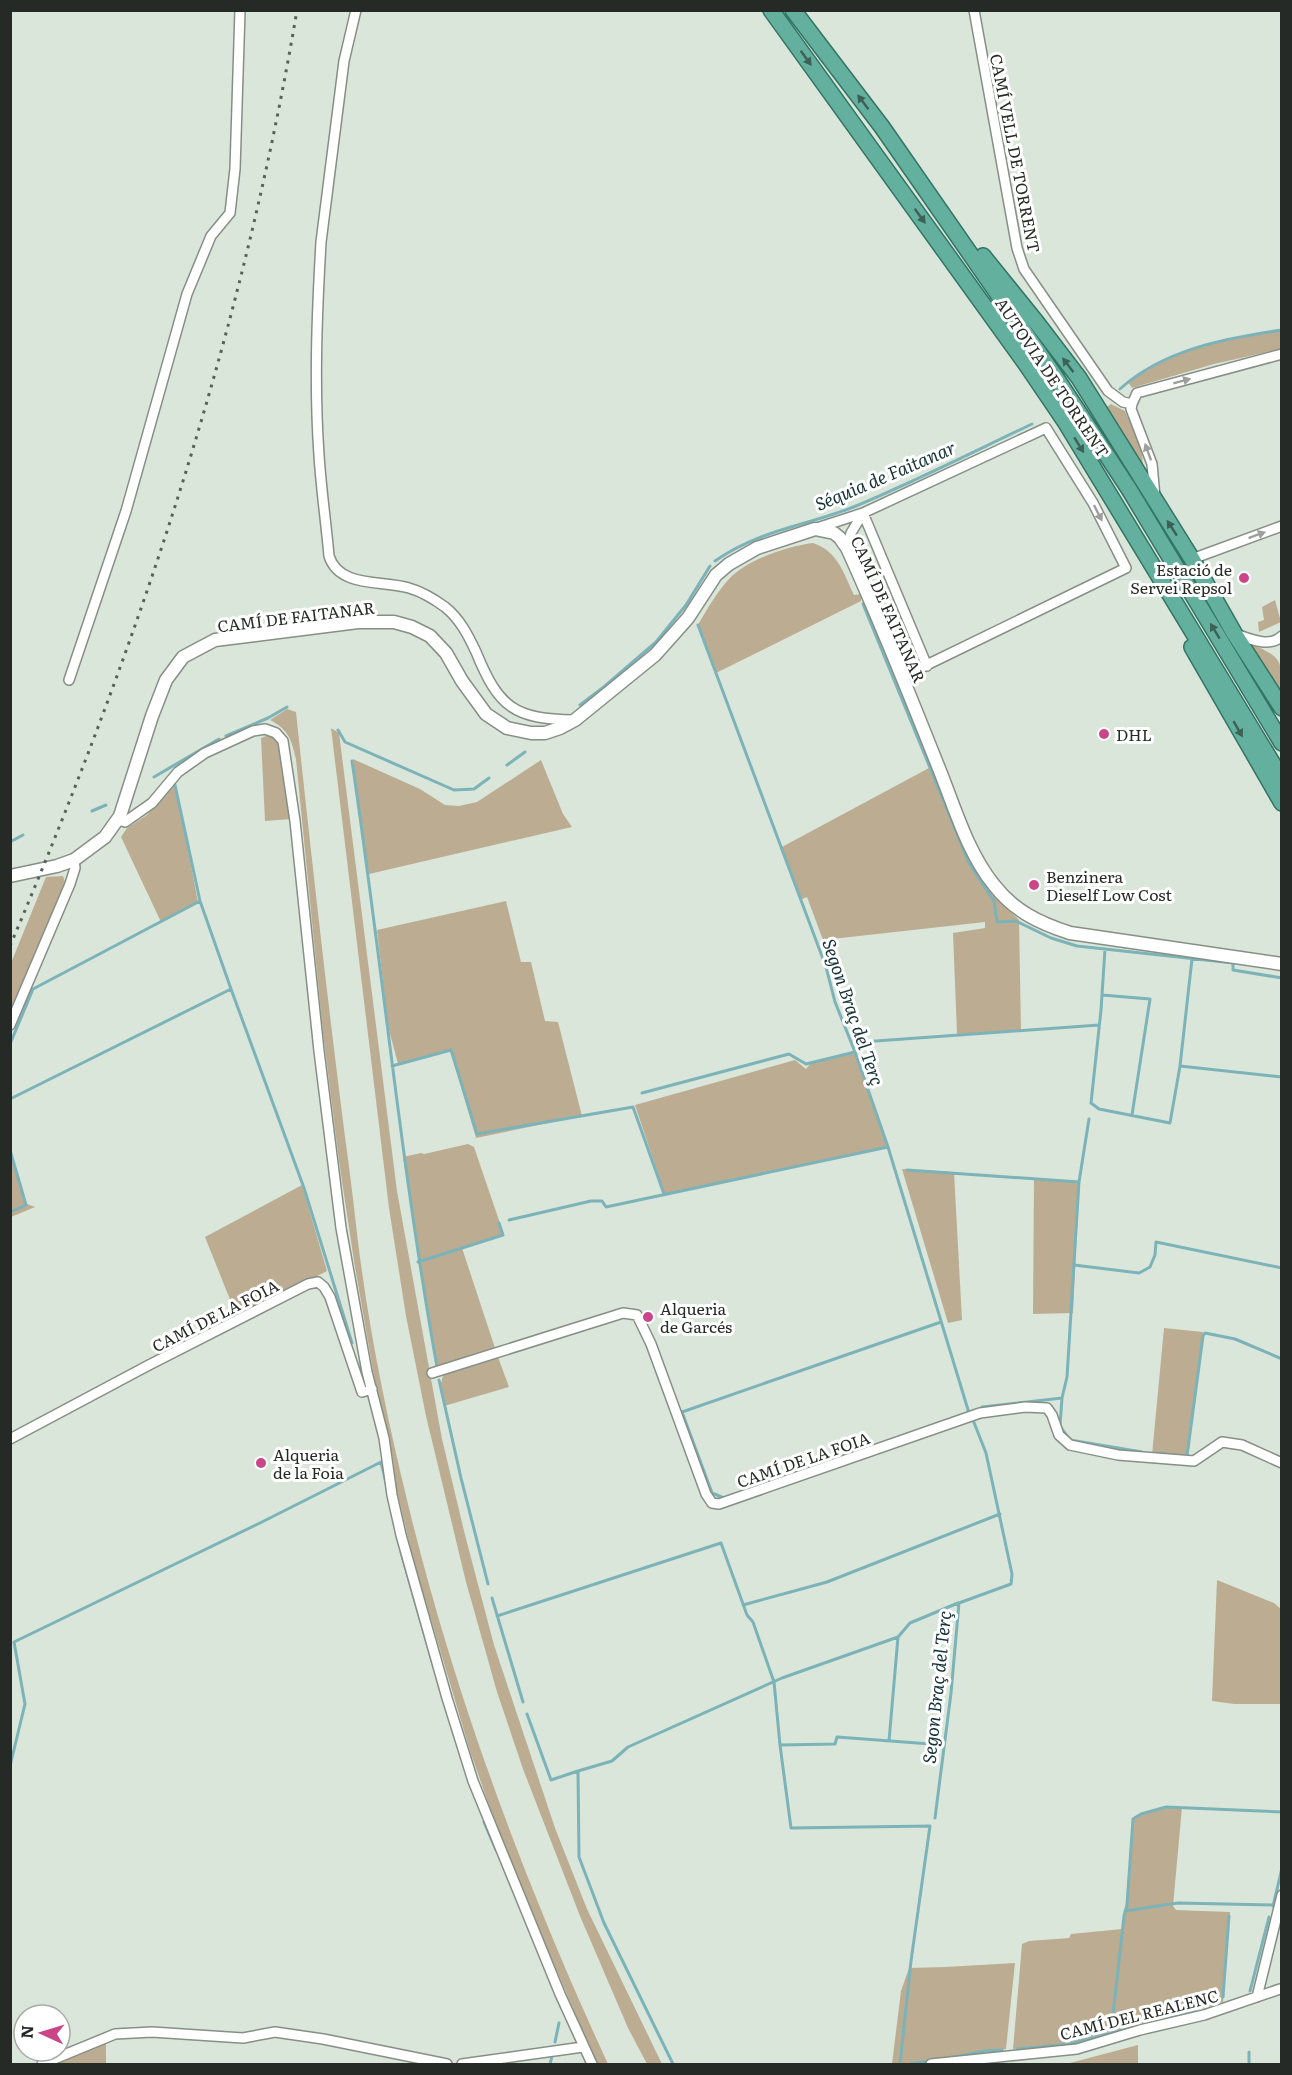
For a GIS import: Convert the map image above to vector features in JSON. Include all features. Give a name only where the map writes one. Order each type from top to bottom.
[{"type":"highway","name":"AUTOVIA DE TORRENT","points":[[771,10],[1066,423],[1281,779]]},
{"type":"highway","name":"AUTOVIA DE TORRENT","points":[[793,10],[882,127],[1055,376],[1129,489],[1281,743]]},
{"type":"highway","points":[[882,127],[1079,378],[1192,559],[1234,633],[1281,708]]},
{"type":"highway","points":[[1120,512],[1208,678],[1281,803]]},
{"type":"street","points":[[69,680],[126,511],[187,294],[211,236],[230,213],[235,169],[240,10]]},
{"type":"street","points":[[356,10],[344,61],[319,271],[317,381],[319,454],[332,564],[337,571],[349,578],[407,587],[435,599],[450,611],[464,628],[491,685],[504,703],[522,712],[575,720]]},
{"type":"street","name":"CAMÍ VELL DE TORRENT","points":[[974,10],[1017,248],[1024,269],[1108,391],[1123,402],[1132,404]]},
{"type":"street","points":[[1156,503],[1152,464],[1131,409],[1137,393],[1281,354]]},
{"type":"street","points":[[815,529],[863,513],[1046,428],[1093,503],[1126,568],[927,666],[902,676]]},
{"type":"street","points":[[847,548],[851,533],[863,513]]},
{"type":"street","name":"CAMÍ DE FAITANAR","points":[[863,513],[927,666]]},
{"type":"street","points":[[1192,559],[1281,526]]},
{"type":"street","name":"CAMÍ DE FAITANAR","points":[[10,876],[74,860],[105,837],[117,820],[129,793],[152,716],[166,680],[183,657],[215,640],[357,622],[394,622],[412,627],[430,636],[446,653],[462,681],[486,714],[507,728],[531,733],[545,733],[575,720],[655,655],[688,618],[716,575],[729,564],[757,548],[815,529],[834,533],[847,548],[972,849],[993,884],[1017,908],[1040,923],[1070,933],[1281,964]]},
{"type":"street","points":[[1234,633],[1265,643],[1280,641]]},
{"type":"street","points":[[117,820],[125,822],[143,811],[178,772],[219,746],[253,730],[265,729],[276,733],[283,741],[295,821],[319,1051],[341,1228],[372,1389],[384,1438],[401,1535],[473,1781],[592,2064]]},
{"type":"street","points":[[10,1025],[70,884],[75,868],[74,860]]},
{"type":"street","name":"CAMÍ DE LA FOIA","points":[[10,1439],[168,1355],[308,1284],[318,1282],[330,1297],[362,1392],[372,1389]]},
{"type":"street","name":"CAMÍ DE LA FOIA","points":[[432,1373],[623,1313],[637,1315],[651,1344],[706,1494],[712,1503],[719,1504],[980,1413],[1025,1407],[1047,1408],[1052,1415],[1059,1436],[1070,1444],[1118,1455],[1194,1461],[1222,1442],[1242,1445],[1281,1463]]},
{"type":"street","points":[[1257,1997],[1281,1895]]},
{"type":"street","name":"CAMÍ DEL REALENC","points":[[931,2064],[1077,2049],[1140,2030],[1204,2015],[1280,1989]]},
{"type":"street","points":[[42,2064],[115,2034],[152,2032],[243,2037],[275,2032],[323,2039],[447,2064]]},
{"type":"street","points":[[462,2064],[583,2047]]},
{"type":"shaded area","points":[[1281,330],[1281,349],[1214,364],[1132,388],[1128,382],[1183,353],[1220,341]]},
{"type":"shaded area","points":[[1111,404],[1125,411],[1142,450],[1143,468],[1104,409]]},
{"type":"shaded area","points":[[813,543],[834,557],[854,595],[861,594],[861,601],[716,673],[698,625],[720,589],[737,572],[757,560],[780,550]]},
{"type":"shaded area","points":[[1275,600],[1281,622],[1259,632],[1258,622],[1264,620],[1262,607]]},
{"type":"shaded area","points":[[1249,643],[1270,653],[1279,662],[1281,699]]},
{"type":"shaded area","points":[[287,709],[296,712],[362,1275],[379,1374],[400,1472],[447,1648],[494,1789],[548,1928],[608,2064],[597,2064],[519,1883],[470,1751],[412,1555],[375,1382],[339,1161],[323,1033],[296,759],[288,736],[270,720]]},
{"type":"shaded area","points":[[331,728],[339,733],[397,1191],[442,1439],[465,1535],[494,1645],[555,1828],[587,1909],[662,2064],[647,2064],[628,2028],[580,1916],[523,1769],[497,1692],[466,1582],[426,1416],[406,1316],[389,1208]]},
{"type":"shaded area","points":[[269,735],[284,745],[291,819],[265,821],[261,738]]},
{"type":"shaded area","points":[[353,759],[420,789],[445,805],[459,806],[477,802],[541,760],[563,814],[572,827],[369,874]]},
{"type":"shaded area","points":[[929,768],[965,855],[980,882],[1019,920],[1021,1030],[957,1034],[953,933],[985,928],[985,922],[823,940],[807,897],[800,900],[780,848]]},
{"type":"shaded area","points":[[175,783],[198,902],[161,922],[121,837],[127,828],[147,815]]},
{"type":"shaded area","points":[[63,876],[65,882],[62,893],[11,1014],[11,963],[46,877]]},
{"type":"shaded area","points":[[506,901],[521,962],[531,962],[545,1021],[558,1022],[582,1116],[476,1138],[450,1049],[398,1064],[388,1026],[377,930]]},
{"type":"shaded area","points":[[855,1052],[888,1147],[665,1195],[635,1105],[795,1060],[806,1069],[810,1064]]},
{"type":"shaded area","points":[[468,1144],[474,1147],[504,1235],[462,1248],[495,1348],[437,1367],[403,1157]]},
{"type":"shaded area","points":[[10,1150],[27,1204],[35,1207],[11,1217]]},
{"type":"shaded area","points":[[902,1169],[954,1172],[962,1320],[948,1323]]},
{"type":"shaded area","points":[[1034,1179],[1079,1183],[1073,1313],[1033,1314]]},
{"type":"shaded area","points":[[302,1185],[327,1271],[237,1317],[205,1237]]},
{"type":"shaded area","points":[[1164,1328],[1203,1332],[1187,1458],[1152,1455]]},
{"type":"shaded area","points":[[498,1357],[509,1387],[444,1406],[441,1384],[443,1375]]},
{"type":"shaded area","points":[[1217,1580],[1274,1603],[1281,1609],[1281,1704],[1234,1704],[1212,1701]]},
{"type":"shaded area","points":[[1182,1807],[1173,1906],[1176,1910],[1230,1912],[1223,2002],[1059,2045],[1013,2049],[1022,1944],[1029,1941],[1069,1938],[1071,1934],[1122,1929],[1133,1817],[1158,1809]]},
{"type":"shaded area","points":[[1015,1963],[1006,2049],[909,2064],[892,2064],[901,1991],[909,1968]]},
{"type":"shaded area","points":[[106,2042],[106,2064],[52,2064],[72,2063],[72,2056]]},
{"type":"shaded area","points":[[1138,2045],[1138,2064],[1066,2064]]},
{"type":"waterway","name":"Séquia de Faitanar","points":[[1120,389],[1155,364],[1175,355],[1217,342],[1282,330]]},
{"type":"waterway","name":"Séquia de Faitanar","points":[[715,561],[732,550],[767,535],[856,506],[1032,424]]},
{"type":"waterway","name":"Séquia de Faitanar","points":[[580,705],[656,642],[686,605],[710,566]]},
{"type":"waterway","points":[[863,604],[969,863],[994,901],[997,922],[1016,921],[1051,938],[1077,946],[1233,963],[1233,970],[1282,978]]},
{"type":"waterway","name":"Segon Braç del Terç","points":[[698,625],[826,967],[835,1002],[888,1147],[969,1413]]},
{"type":"waterway","name":"Séquia de Faitanar","points":[[226,736],[287,707]]},
{"type":"waterway","name":"Séquia de Faitanar","points":[[338,730],[345,742],[454,790],[474,789],[489,778]]},
{"type":"waterway","name":"Séquia de Faitanar","points":[[154,777],[219,739]]},
{"type":"waterway","name":"Séquia de Faitanar","points":[[507,765],[525,752]]},
{"type":"waterway","points":[[352,761],[402,1140],[437,1367]]},
{"type":"waterway","points":[[10,1044],[33,989],[200,901],[175,785]]},
{"type":"waterway","name":"Séquia de Faitanar","points":[[92,811],[106,805]]},
{"type":"waterway","name":"Séquia de Faitanar","points":[[10,842],[23,835]]},
{"type":"waterway","points":[[10,1099],[231,989],[200,901]]},
{"type":"waterway","points":[[1105,949],[1091,1103],[1099,1109],[1170,1123],[1180,1066],[1282,1077]]},
{"type":"waterway","points":[[1180,1066],[1192,959]]},
{"type":"waterway","points":[[231,989],[304,1188],[352,1343]]},
{"type":"waterway","points":[[1102,995],[1150,999],[1132,1115]]},
{"type":"waterway","points":[[862,1042],[1099,1025]]},
{"type":"waterway","points":[[392,1066],[451,1050],[477,1134],[633,1107],[664,1194]]},
{"type":"waterway","points":[[642,1093],[789,1054],[806,1064],[855,1052]]},
{"type":"waterway","points":[[982,1407],[1062,1398],[1067,1377],[1079,1182],[1089,1119]]},
{"type":"waterway","points":[[509,1220],[591,1201],[602,1201],[606,1207],[888,1147]]},
{"type":"waterway","points":[[10,1150],[26,1205],[10,1212]]},
{"type":"waterway","points":[[907,1170],[1079,1182]]},
{"type":"waterway","points":[[418,1262],[503,1235],[499,1223]]},
{"type":"waterway","points":[[1074,1265],[1139,1273],[1150,1267],[1155,1255],[1156,1242],[1282,1268]]},
{"type":"waterway","points":[[724,1498],[712,1493],[682,1412],[941,1322]]},
{"type":"waterway","points":[[1187,1456],[1205,1333],[1235,1339],[1282,1359]]},
{"type":"waterway","points":[[439,1380],[488,1584]]},
{"type":"waterway","points":[[1062,1398],[1060,1426],[1070,1440],[1142,1452]]},
{"type":"waterway","name":"Segon Braç del Terç","points":[[935,1818],[951,1693],[959,1603],[1011,1584],[1012,1574],[986,1453],[973,1420]]},
{"type":"waterway","points":[[1156,1453],[1175,1455]]},
{"type":"waterway","points":[[10,1766],[25,1704],[14,1642],[381,1462],[386,1483]]},
{"type":"waterway","points":[[743,1605],[827,1582],[1000,1514]]},
{"type":"waterway","points":[[497,1616],[721,1543],[774,1682],[791,1828],[930,1826],[911,1961],[900,2064]]},
{"type":"waterway","points":[[401,1552],[433,1664]]},
{"type":"waterway","points":[[492,1598],[523,1702]]},
{"type":"waterway","points":[[578,1771],[612,1761],[628,1747],[782,1678],[898,1637],[910,1623],[958,1603]]},
{"type":"waterway","points":[[889,1741],[898,1637]]},
{"type":"waterway","points":[[527,1714],[551,1780],[578,1771],[579,1857],[604,1923],[673,2064]]},
{"type":"waterway","points":[[780,1745],[835,1744],[837,1737],[944,1745]]},
{"type":"waterway","points":[[1111,2033],[1127,1905],[1133,1819],[1141,1814],[1166,1807],[1282,1812]]},
{"type":"waterway","points":[[484,1822],[496,1850]]},
{"type":"waterway","points":[[1273,1906],[1282,1868]]},
{"type":"waterway","points":[[1125,1911],[1178,1903],[1273,1905]]},
{"type":"waterway","points":[[1148,2024],[1188,2013],[1223,1997],[1229,1916]]},
{"type":"waterway","points":[[1250,1991],[1269,1917]]},
{"type":"waterway","points":[[555,2042],[559,2023]]},
{"type":"waterway","points":[[1017,2049],[1069,2044],[1138,2026]]},
{"type":"waterway","points":[[948,2058],[1002,2050]]},
{"type":"waterway","points":[[1249,2052],[1249,2064]]},
{"type":"waterway","points":[[550,2064],[552,2056]]},
{"type":"waterway","points":[[910,2064],[929,2061]]},
{"type":"railway","points":[[10,946],[102,718],[181,487],[216,370],[247,251],[274,131],[297,10]]},
{"type":"place","name":"Estació de Servei Repsol","points":[[1244,578]]},
{"type":"place","name":"DHL","points":[[1104,734]]},
{"type":"place","name":"Benzinera Dieself Low Cost","points":[[1034,885]]},
{"type":"place","name":"Alqueria de Garcés","points":[[648,1317]]},
{"type":"place","name":"Alqueria de la Foia","points":[[261,1463]]}]
